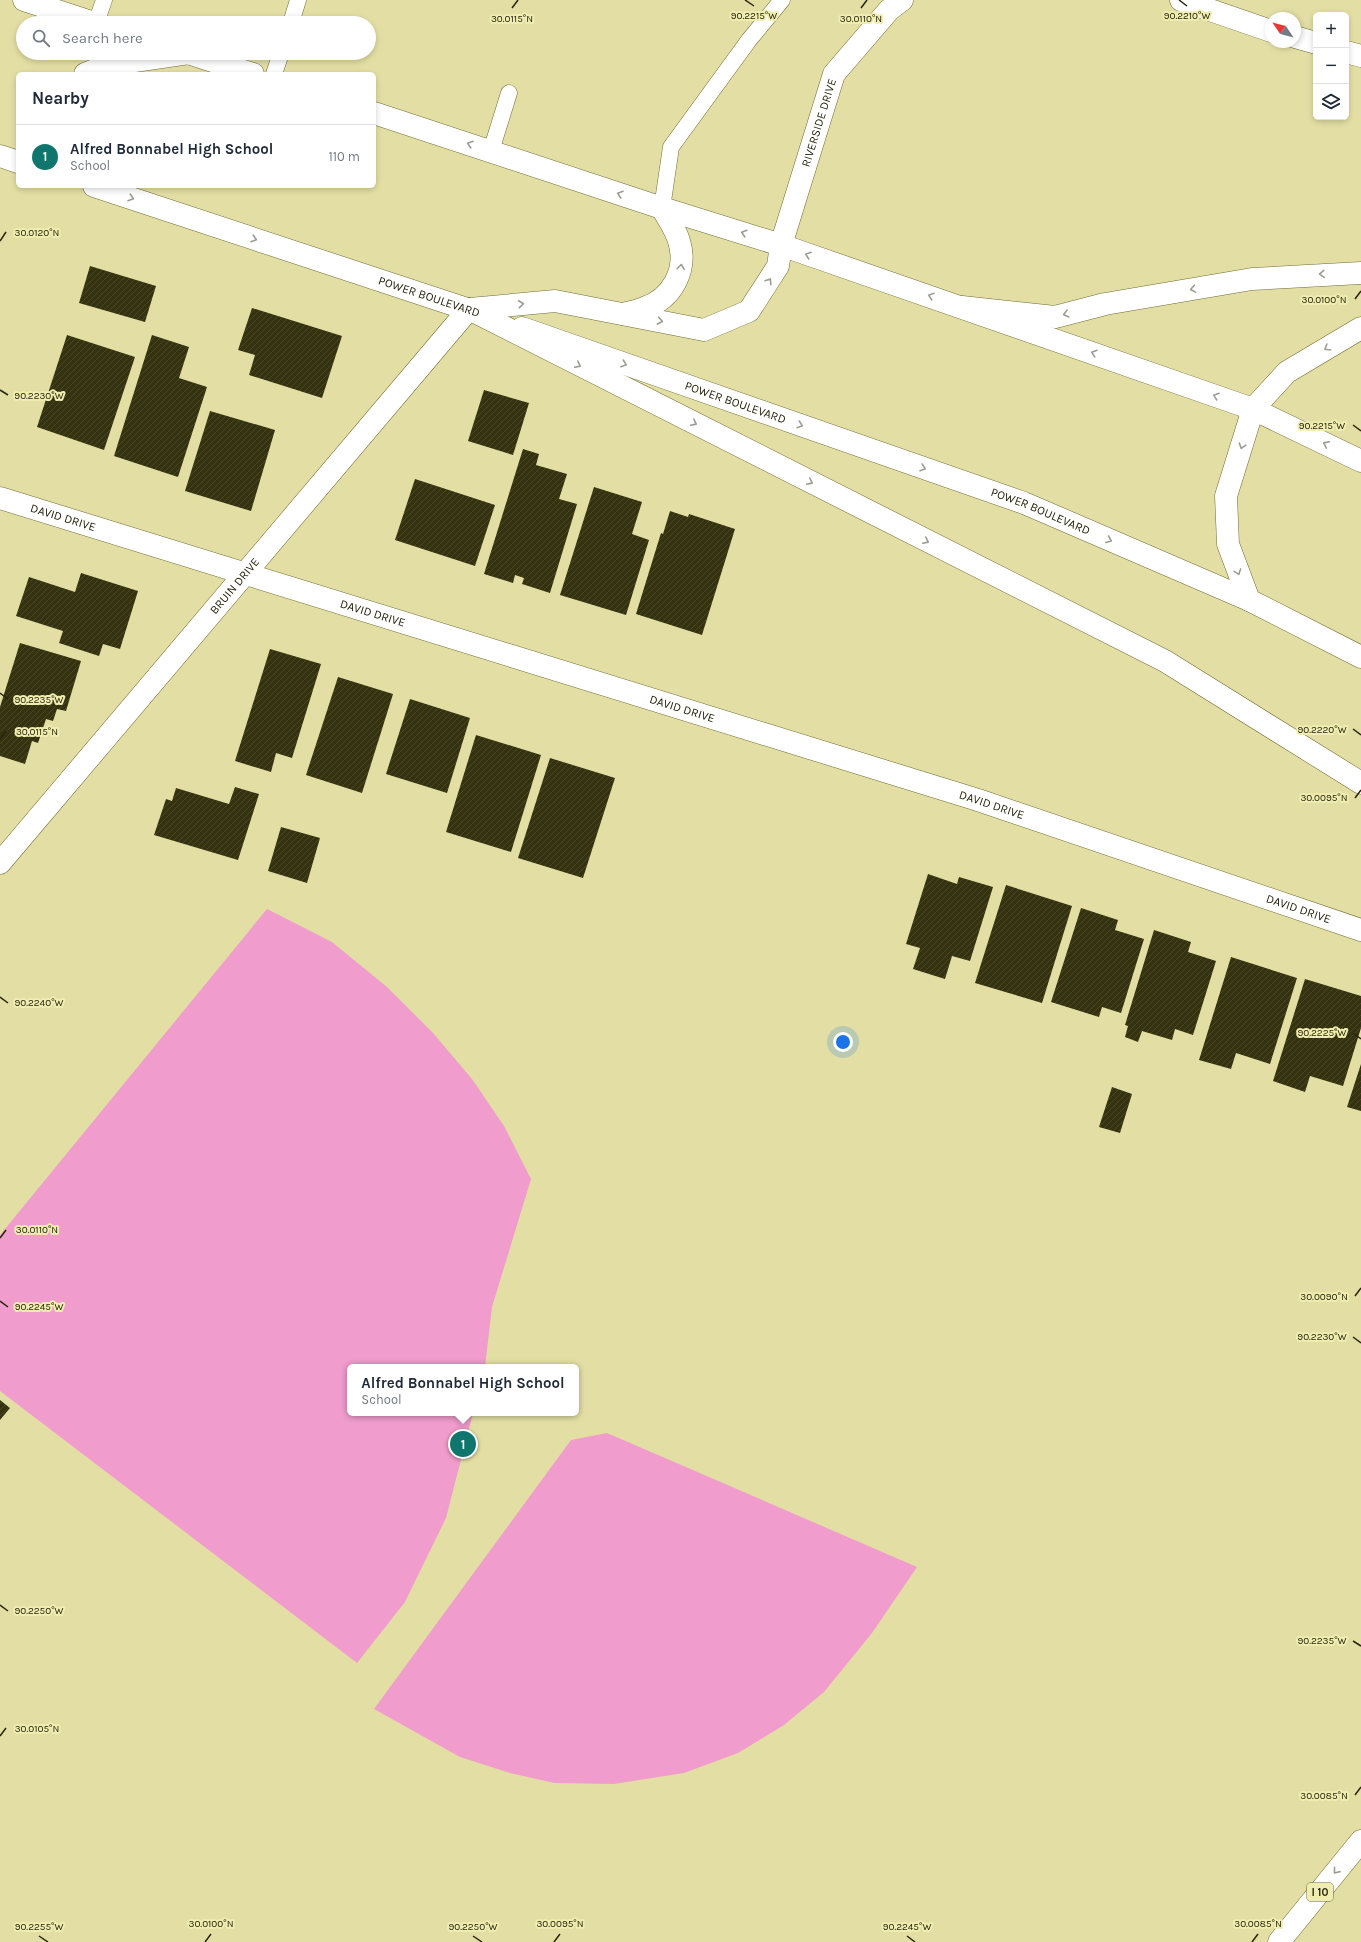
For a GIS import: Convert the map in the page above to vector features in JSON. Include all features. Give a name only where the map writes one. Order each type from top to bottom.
[{"type":"main road","points":[[24,0],[73,16]]},
{"type":"main road","name":"RIVERSIDE DRIVE","points":[[469,309],[555,301],[704,330],[750,311],[778,266],[781,245],[834,74],[888,10],[902,0]]},
{"type":"main road","points":[[1180,0],[1265,29]]},
{"type":"main road","points":[[1301,39],[1313,42]]},
{"type":"main road","points":[[1349,53],[1361,56]]},
{"type":"main road","points":[[90,72],[107,65],[141,60]]},
{"type":"main road","points":[[210,60],[247,72]]},
{"type":"main road","points":[[376,114],[662,208],[781,245],[1253,409],[1361,461]]},
{"type":"main road","points":[[0,156],[16,161]]},
{"type":"main road","name":"POWER BOULEVARD","points":[[100,188],[469,309],[1024,503],[1249,600],[1361,657]]},
{"type":"main road","points":[[622,314],[646,308],[666,296],[679,276],[682,258],[679,241],[662,208]]},
{"type":"main road","points":[[962,307],[1055,317],[1105,304],[1252,279],[1361,272]]},
{"type":"main road","points":[[469,309],[1165,661],[1361,783]]},
{"type":"main road","name":"BRUIN DRIVE","points":[[0,863],[469,309]]},
{"type":"main road","points":[[1249,600],[1228,544],[1226,496],[1253,409],[1287,372],[1361,328]]},
{"type":"main road","name":"DAVID DRIVE","points":[[0,498],[978,800],[1361,930]]},
{"type":"main road","name":"I 10","points":[[1279,1942],[1361,1841]]},
{"type":"lane","points":[[98,16],[104,0]]},
{"type":"lane","points":[[293,16],[298,0]]},
{"type":"lane","points":[[662,208],[671,147],[749,40],[782,0]]},
{"type":"lane","points":[[275,72],[279,60]]},
{"type":"lane","points":[[491,151],[509,93]]},
{"type":"shaded area","points":[[267,909],[332,942],[387,987],[433,1033],[472,1079],[504,1126],[531,1179],[492,1307],[485,1364],[347,1364],[347,1416],[472,1416],[446,1518],[405,1602],[357,1663],[0,1391],[0,1235]]},
{"type":"shaded area","points":[[607,1433],[917,1567],[872,1633],[824,1692],[784,1725],[738,1753],[684,1773],[614,1784],[554,1783],[510,1773],[460,1757],[374,1709],[571,1440]]},
{"type":"building","points":[[90,266],[156,286],[145,322],[79,303]]},
{"type":"building","points":[[252,308],[342,336],[322,398],[249,375],[255,355],[238,350]]},
{"type":"building","points":[[67,335],[135,357],[104,450],[37,427]]},
{"type":"building","points":[[152,335],[189,347],[179,378],[207,387],[178,477],[114,456]]},
{"type":"building","points":[[484,390],[529,403],[513,455],[468,441]]},
{"type":"building","points":[[210,411],[275,430],[251,511],[185,491]]},
{"type":"building","points":[[523,449],[539,454],[536,465],[567,474],[559,499],[577,504],[550,593],[522,584],[524,578],[515,575],[513,583],[484,574]]},
{"type":"building","points":[[415,479],[495,505],[475,566],[395,540]]},
{"type":"building","points":[[594,487],[642,502],[632,534],[649,540],[626,615],[560,595]]},
{"type":"building","points":[[670,511],[688,517],[689,514],[735,529],[702,635],[636,614],[661,533],[663,534]]},
{"type":"building","points":[[81,573],[138,591],[120,649],[103,644],[99,656],[59,643],[63,631],[16,616],[29,577],[75,592]]},
{"type":"building","points":[[20,643],[81,661],[66,711],[57,709],[53,721],[46,719],[38,743],[32,741],[25,764],[0,756],[0,707]]},
{"type":"building","points":[[270,649],[321,664],[292,758],[276,753],[271,772],[235,761]]},
{"type":"building","points":[[338,677],[393,694],[362,793],[306,775]]},
{"type":"building","points":[[410,699],[470,718],[447,793],[386,774]]},
{"type":"building","points":[[476,735],[541,755],[511,852],[446,832]]},
{"type":"building","points":[[550,758],[615,778],[583,878],[518,858]]},
{"type":"building","points":[[235,787],[259,794],[238,860],[154,835],[166,799],[172,801],[176,788],[229,804]]},
{"type":"building","points":[[281,827],[320,838],[307,883],[268,871]]},
{"type":"building","points":[[928,874],[957,884],[959,877],[993,887],[970,961],[952,956],[945,979],[913,969],[920,948],[906,944]]},
{"type":"building","points":[[1006,885],[1072,906],[1042,1003],[975,983]]},
{"type":"building","points":[[1081,908],[1118,920],[1115,930],[1144,939],[1121,1013],[1102,1007],[1099,1017],[1051,1002]]},
{"type":"building","points":[[1154,930],[1191,942],[1188,952],[1216,961],[1193,1035],[1175,1029],[1172,1040],[1142,1031],[1138,1042],[1125,1037],[1128,1026],[1125,1025]]},
{"type":"building","points":[[1231,957],[1297,978],[1270,1064],[1236,1053],[1231,1069],[1199,1060]]},
{"type":"building","points":[[1305,979],[1361,996],[1361,1028],[1343,1086],[1310,1076],[1305,1092],[1273,1081]]},
{"type":"building","points":[[1361,1064],[1361,1111],[1347,1107]]},
{"type":"building","points":[[1112,1087],[1132,1094],[1120,1133],[1099,1127]]},
{"type":"building","points":[[0,1400],[10,1408],[0,1420]]},
{"type":"place","name":"Alfred Bonnabel High School","points":[[463,1444]]}]
